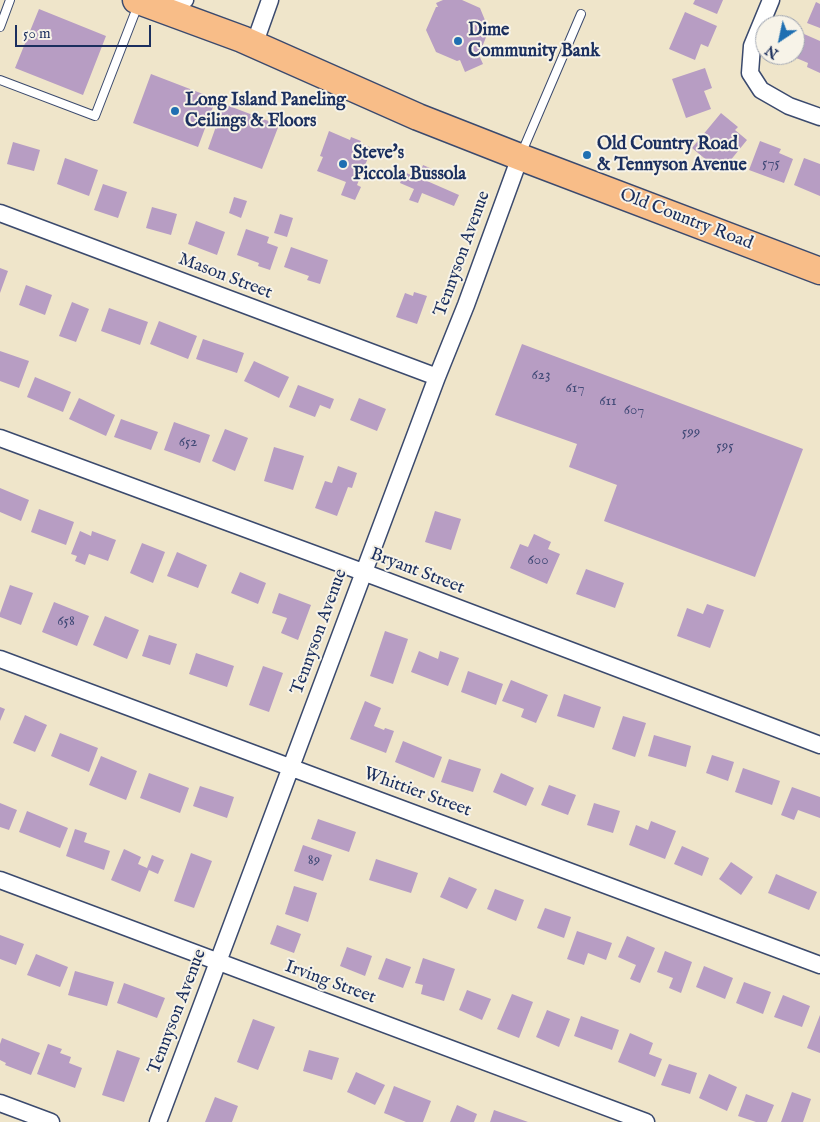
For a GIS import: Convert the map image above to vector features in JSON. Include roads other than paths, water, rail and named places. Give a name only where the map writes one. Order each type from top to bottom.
[{"type":"main road","name":"Old Country Road","points":[[152,2],[424,119],[820,271]]},
{"type":"street","points":[[254,45],[270,0]]},
{"type":"street","points":[[771,0],[752,46],[750,73],[761,90],[789,106],[820,117]]},
{"type":"street","name":"Tennyson Avenue","points":[[158,1122],[520,157]]},
{"type":"street","name":"Mason Street","points":[[0,213],[437,377]]},
{"type":"street","name":"Bryant Street","points":[[0,438],[820,744]]},
{"type":"street","name":"Whittier Street","points":[[0,659],[820,965]]},
{"type":"street","name":"Irving Street","points":[[0,880],[646,1122]]},
{"type":"street","points":[[0,1103],[51,1122]]},
{"type":"lane","points":[[0,27],[10,0]]},
{"type":"lane","points":[[0,80],[95,116],[152,2]]},
{"type":"lane","points":[[520,157],[581,14]]},
{"type":"place","name":"Dime Community Bank","points":[[458,41]]},
{"type":"place","name":"Long Island Paneling Ceilings & Floors","points":[[175,111]]},
{"type":"place","name":"Old Country Road & Tennyson Avenue","points":[[587,155]]},
{"type":"place","name":"Steve's Piccola Bussola","points":[[343,164]]}]
